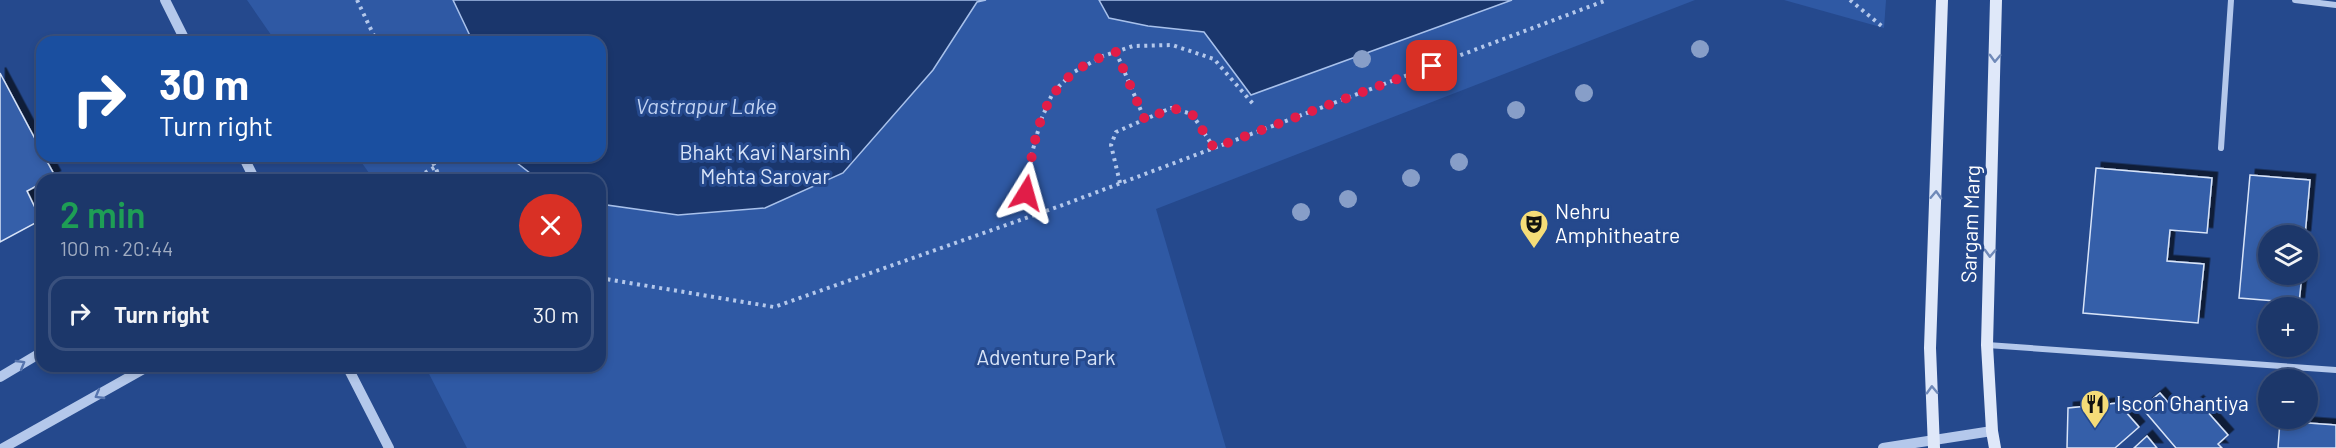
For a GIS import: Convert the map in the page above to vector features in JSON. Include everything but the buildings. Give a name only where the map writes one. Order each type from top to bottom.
[{"type":"main road","name":"Sargam Marg","points":[[1934,445],[1930,348],[1942,0]]},
{"type":"main road","name":"Sargam Marg","points":[[1995,448],[1987,345],[1996,0]]},
{"type":"street","points":[[165,0],[183,36]]},
{"type":"street","points":[[2221,148],[2231,0]]},
{"type":"street","points":[[2295,0],[2336,5]]},
{"type":"street","points":[[1987,345],[2336,370]]},
{"type":"street","points":[[0,376],[36,355]]},
{"type":"street","points":[[3,448],[138,372]]},
{"type":"street","points":[[350,372],[389,448]]},
{"type":"street","points":[[1883,448],[1934,445],[1992,432]]},
{"type":"path","points":[[357,0],[374,36]]},
{"type":"path","points":[[606,279],[774,307],[1120,183],[1607,0]]},
{"type":"path","points":[[1850,0],[1884,28]]},
{"type":"path","points":[[1026,193],[1032,153],[1041,120],[1053,92],[1074,72],[1103,56],[1133,46],[1172,45],[1214,59],[1254,105]]},
{"type":"path","points":[[1116,52],[1145,120]]},
{"type":"path","points":[[1120,183],[1111,145],[1116,132],[1172,108],[1192,114],[1214,148]]},
{"type":"path","points":[[433,162],[438,174]]},
{"type":"path","points":[[423,174],[435,167]]},
{"type":"green space","name":"Bhakt Kavi Narsinh Mehta Sarovar","points":[[247,0],[1695,0],[1156,209],[1226,448],[467,448],[428,372],[606,372],[606,174],[370,174],[361,162],[606,162],[606,36],[272,36]]},
{"type":"green space","points":[[1784,0],[1886,0],[1884,28]]},
{"type":"water","name":"Vastrapur Lake","points":[[453,0],[986,0],[977,2],[933,70],[843,173],[765,208],[678,215],[606,205],[606,174],[531,174],[516,162],[606,162],[606,36],[470,36]]},
{"type":"water","points":[[1099,0],[1512,0],[1251,95],[1204,32],[1148,26],[1109,18]]},
{"type":"place","name":"Nehru Amphitheatre","points":[[1534,250]]},
{"type":"place","name":"Iscon Ghantiya","points":[[2095,430]]},
{"type":"route","points":[[1026,193],[1032,153],[1041,120],[1053,92],[1074,72],[1103,56],[1116,52],[1145,120],[1172,108],[1192,114],[1214,148],[1432,66]]},
{"type":"park label","name":"Adventure Park","points":[[1046,358]]}]
